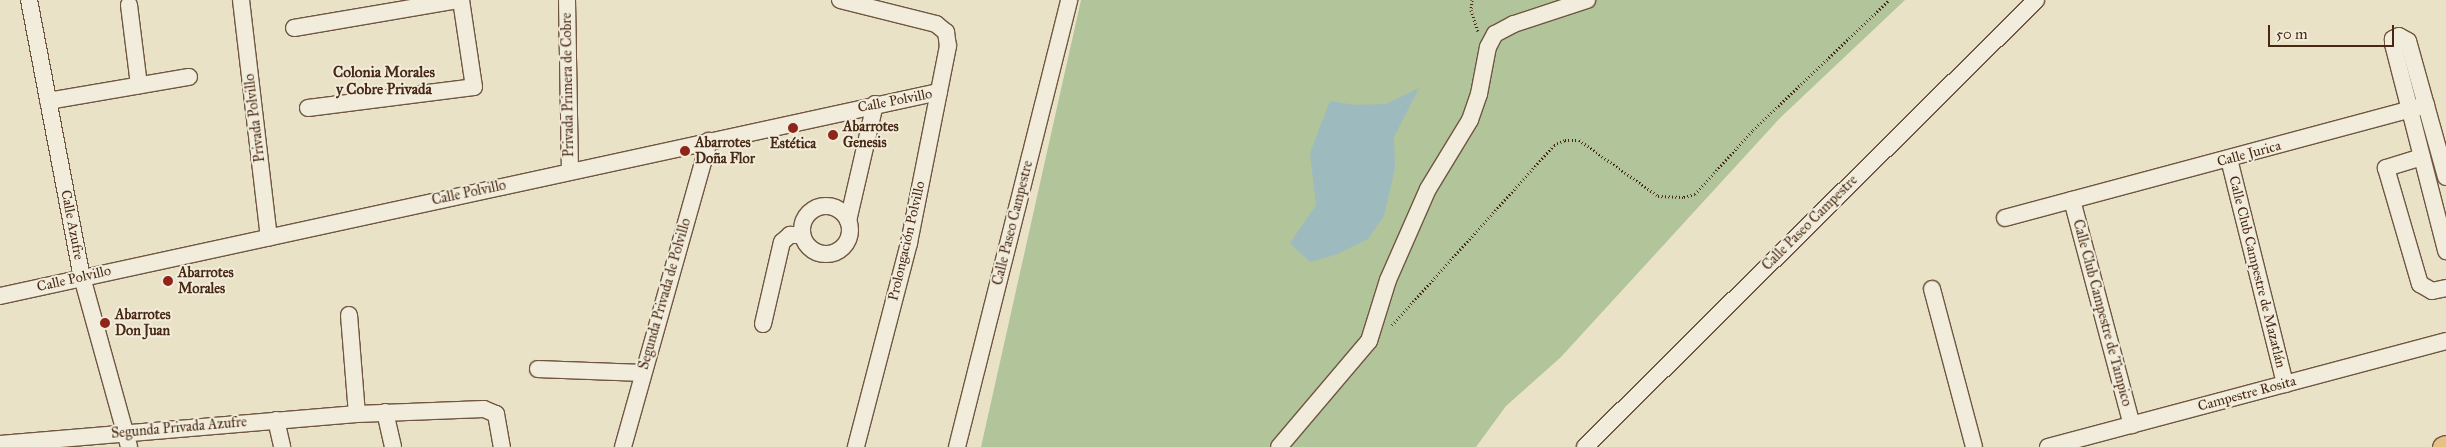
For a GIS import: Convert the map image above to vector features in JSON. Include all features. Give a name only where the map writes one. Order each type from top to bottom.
[{"type":"street","name":"Calle Azufre","points":[[29,0],[82,277],[127,439]]},
{"type":"street","name":"Privada Polvillo","points":[[241,0],[269,237]]},
{"type":"street","points":[[294,28],[460,0],[474,87],[308,108]]},
{"type":"street","name":"Privada Primera de Cobre","points":[[567,0],[570,171]]},
{"type":"street","name":"Prolongación Polvillo","points":[[840,0],[936,24],[946,32],[948,46],[909,243],[856,447]]},
{"type":"street","name":"Calle Paseo Campestre","points":[[957,447],[1069,0]]},
{"type":"street","points":[[1279,447],[1369,341],[1388,280],[1428,189],[1470,120],[1479,94],[1488,47],[1495,34],[1514,24],[1587,0]]},
{"type":"street","name":"Calle Paseo Campestre","points":[[1585,447],[2036,0]]},
{"type":"street","points":[[129,5],[139,85]]},
{"type":"street","points":[[48,101],[189,76]]},
{"type":"street","name":"Calle Polvillo","points":[[0,296],[876,104],[939,92]]},
{"type":"street","points":[[848,221],[837,209],[821,207],[803,220],[801,235],[815,252],[832,254],[839,251],[849,238],[848,221],[876,104]]},
{"type":"street","points":[[2418,107],[2422,157],[2445,243]]},
{"type":"street","points":[[2418,107],[2446,177]]},
{"type":"street","name":"Calle Jurica","points":[[2005,218],[2418,107]]},
{"type":"street","name":"Segunda Privada de Polvillo","points":[[623,447],[642,373],[709,141]]},
{"type":"street","points":[[2422,157],[2386,168],[2420,284],[2432,291],[2446,288]]},
{"type":"street","name":"Calle Club Campestre de Mazatlán","points":[[2229,159],[2286,384]]},
{"type":"street","name":"Calle Club Campestre de Tampico","points":[[2072,200],[2132,425]]},
{"type":"street","points":[[763,324],[782,242],[790,235],[801,235]]},
{"type":"street","points":[[1932,289],[1974,447]]},
{"type":"street","points":[[349,316],[357,414]]},
{"type":"street","name":"Campestre Rosita","points":[[2048,447],[2446,341]]},
{"type":"street","points":[[538,369],[642,373]]},
{"type":"street","name":"Segunda Privada Azufre","points":[[0,444],[127,439],[276,420],[385,412],[484,409],[496,414],[502,447]]},
{"type":"street","points":[[385,412],[393,447]]},
{"type":"street","points":[[276,420],[282,447]]},
{"type":"path","points":[[1472,0],[1475,26],[1488,47]]},
{"type":"path","points":[[1369,341],[1390,327],[1554,145],[1564,140],[1579,140],[1658,196],[1684,197],[1695,194],[1753,130],[1889,0]]},
{"type":"green space","points":[[1081,0],[1905,0],[1780,118],[1561,357],[1506,406],[1476,447],[981,447]]},
{"type":"water","points":[[1419,88],[1394,137],[1395,168],[1384,216],[1368,239],[1335,255],[1310,262],[1290,243],[1316,205],[1310,153],[1330,101],[1355,105],[1386,104]]},
{"type":"place","name":"Estética","points":[[793,128]]},
{"type":"place","name":"Abarrotes Genesis","points":[[833,135]]},
{"type":"place","name":"Abarrotes Doña Flor","points":[[685,151]]},
{"type":"place","name":"Abarrotes Morales","points":[[168,281]]},
{"type":"place","name":"Abarrotes Don Juan","points":[[105,323]]},
{"type":"district","name":"Colonia Morales y Cobre Privada","points":[[384,80]]}]
